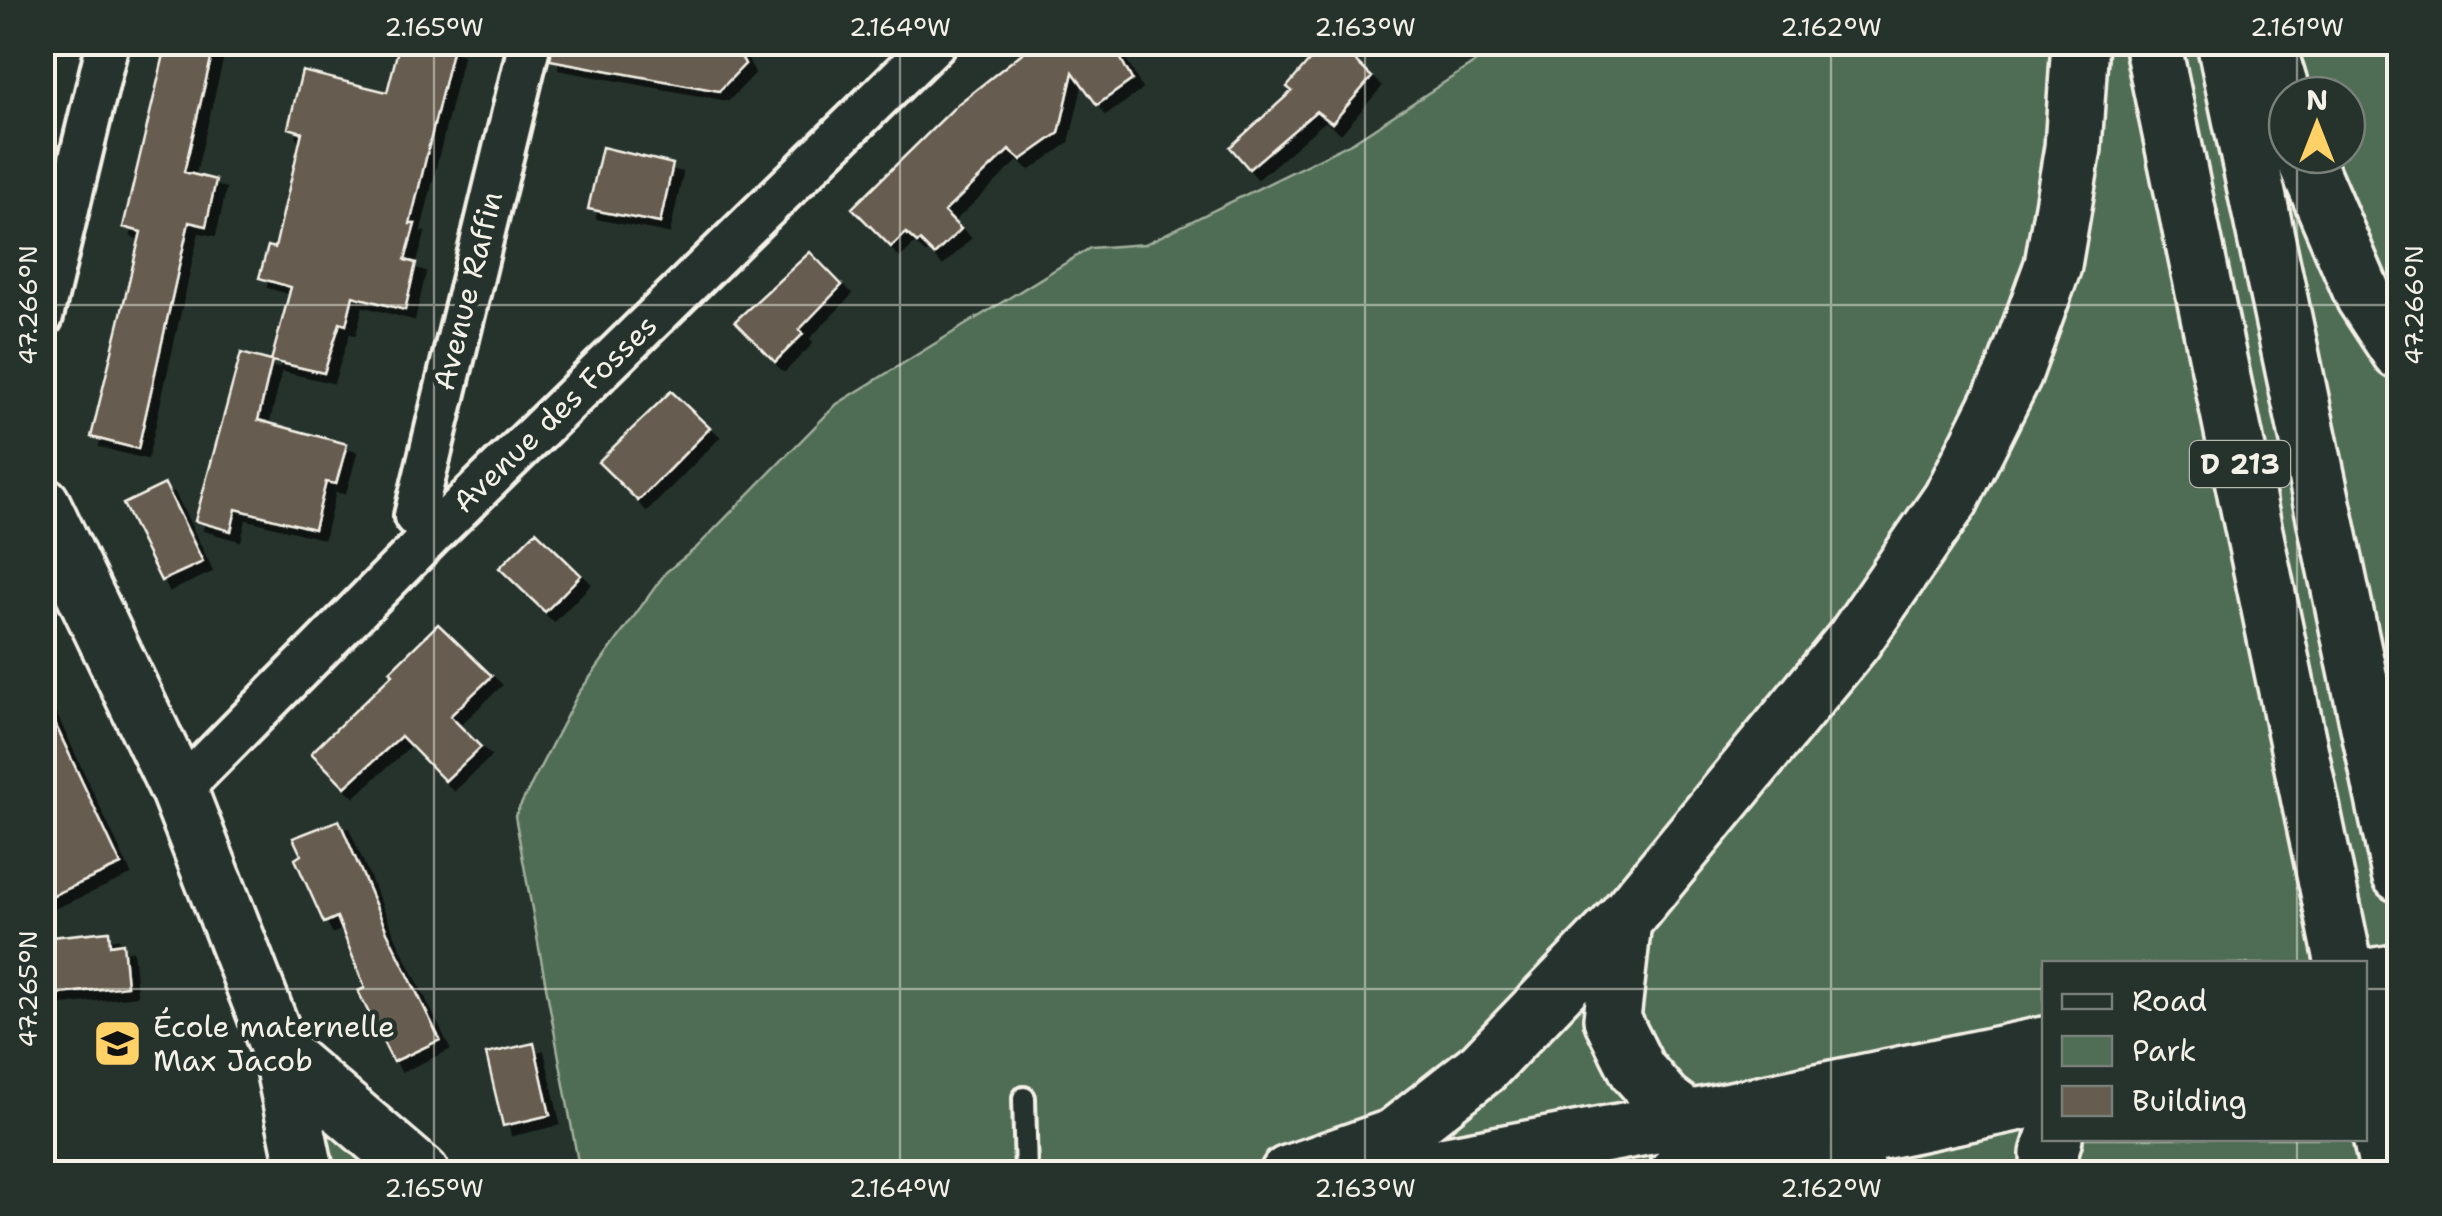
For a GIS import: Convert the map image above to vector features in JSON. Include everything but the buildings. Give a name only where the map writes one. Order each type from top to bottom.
[{"type":"main road","points":[[1288,1174],[1394,1137],[1482,1066],[1623,921],[1854,640],[1951,499],[2014,374],[2053,265],[2073,148],[2080,42]]},
{"type":"main road","name":"D 213","points":[[2152,42],[2343,961]]},
{"type":"main road","name":"D 213","points":[[2225,42],[2400,874]]},
{"type":"main road","points":[[2266,42],[2276,75]]},
{"type":"main road","points":[[2312,175],[2364,297],[2400,352]]},
{"type":"main road","points":[[42,504],[179,791],[282,1054],[306,1174]]},
{"type":"main road","points":[[1623,921],[1612,1019],[1638,1071],[1664,1102],[1688,1118],[1776,1151],[1858,1174]]},
{"type":"main road","points":[[2367,978],[2400,972]]},
{"type":"main road","points":[[2367,1026],[2400,1020]]},
{"type":"main road","points":[[1394,1174],[2042,1046]]},
{"type":"main road","points":[[282,1054],[420,1174]]},
{"type":"main road","points":[[2367,1069],[2390,1174]]},
{"type":"main road","points":[[1676,1174],[2042,1097]]},
{"type":"main road","points":[[2050,1174],[2053,1141]]},
{"type":"street","points":[[42,318],[108,42]]},
{"type":"street","name":"Avenue Raffin","points":[[433,534],[415,516],[530,42]]},
{"type":"street","name":"Avenue des Fosses","points":[[179,791],[433,534],[936,42]]},
{"type":"lane","points":[[1024,1098],[1026,1174]]},
{"type":"green space","points":[[1537,42],[2399,43],[2399,1173],[580,1173],[515,816],[578,694],[666,572],[696,548],[837,404],[1090,248],[1145,244],[1353,142],[1494,50]]},
{"type":"green space","points":[[307,1107],[396,1173],[319,1173]]},
{"type":"place","name":"École maternelle Max Jacob","points":[[118,1044]]}]
